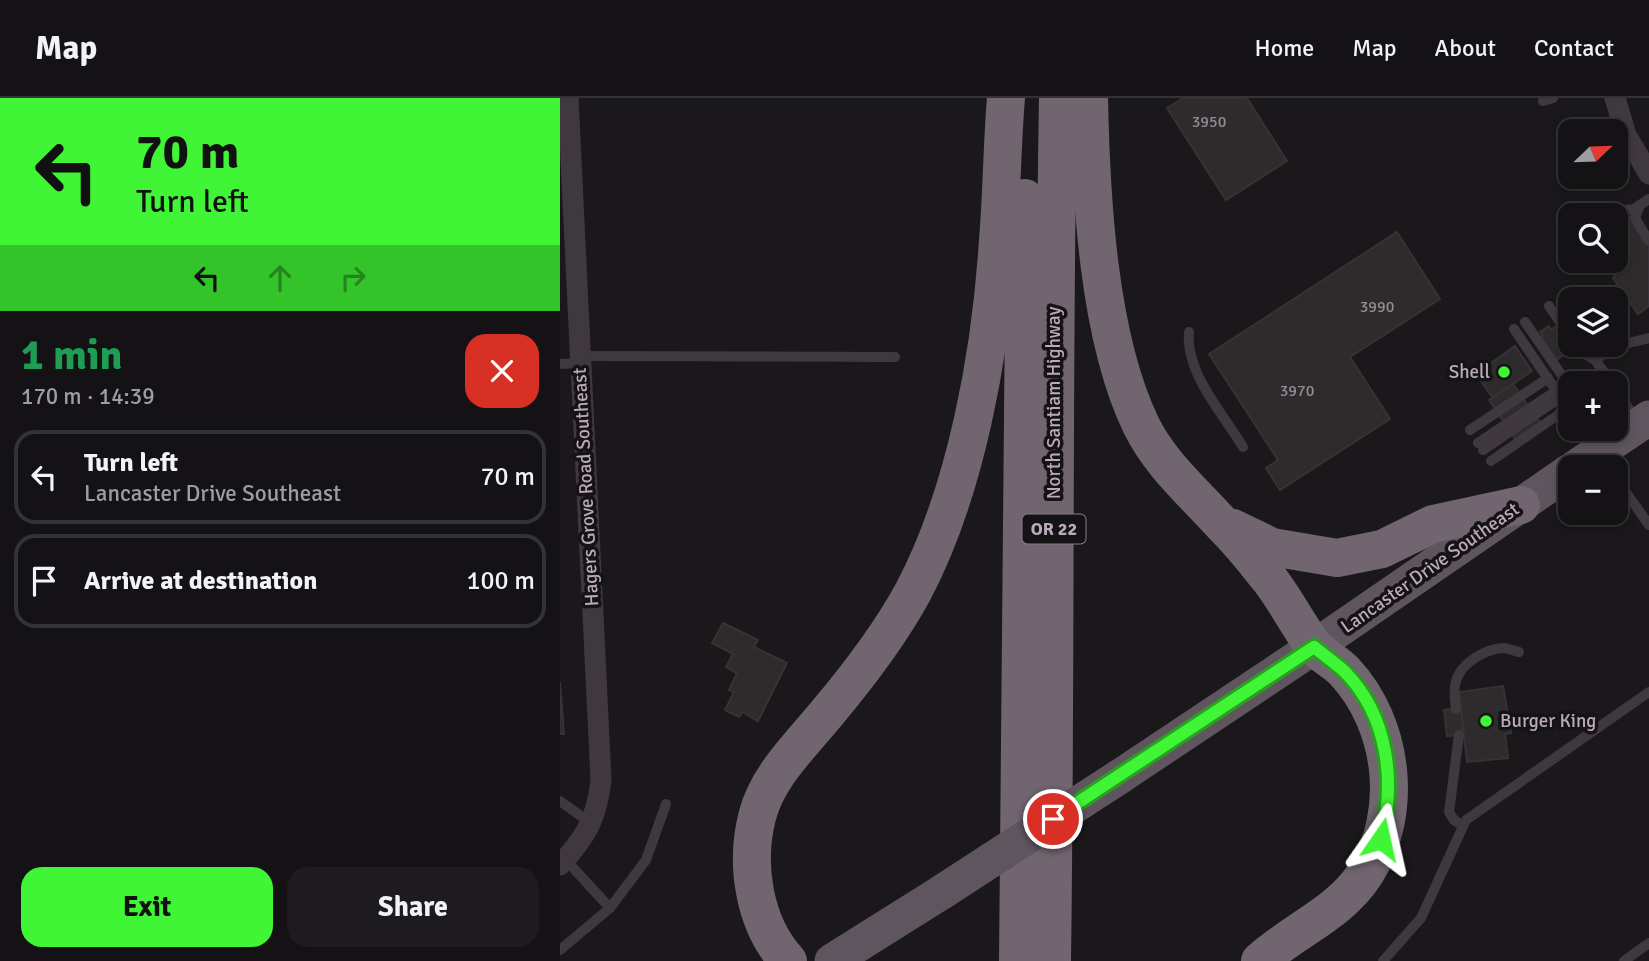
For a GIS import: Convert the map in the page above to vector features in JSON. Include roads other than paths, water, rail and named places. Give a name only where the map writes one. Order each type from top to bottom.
[{"type":"highway","points":[[788,961],[775,947],[754,890],[751,857],[757,816],[773,780],[869,661],[913,592],[945,517],[984,366],[998,243],[1006,98]]},
{"type":"highway","name":"North Santiam Highway","points":[[1018,961],[1025,98]]},
{"type":"highway","name":"North Santiam Highway","points":[[1052,961],[1055,702],[1053,354],[1058,98]]},
{"type":"highway","points":[[1088,98],[1098,242],[1111,332],[1141,424],[1162,460],[1272,582],[1314,647],[1345,672],[1369,706],[1386,754],[1390,783],[1388,814],[1381,839],[1365,874],[1348,895],[1314,924],[1260,961]]},
{"type":"highway","points":[[1220,522],[1272,547],[1337,558],[1382,549],[1433,524],[1521,505]]},
{"type":"main road","name":"Lancaster Drive Southeast","points":[[1599,455],[1644,421]]},
{"type":"main road","name":"Lancaster Drive Southeast","points":[[832,961],[1119,777],[1558,482]]},
{"type":"street","name":"Hagers Grove Road Southeast","points":[[563,862],[592,824],[601,780],[573,361],[568,98]]},
{"type":"street","points":[[1615,98],[1626,135],[1649,174]]},
{"type":"lane","points":[[1628,210],[1645,202]]},
{"type":"lane","points":[[1645,202],[1635,218],[1649,241]]},
{"type":"lane","points":[[1549,306],[1558,319]]},
{"type":"lane","points":[[1525,322],[1560,371]]},
{"type":"lane","points":[[1514,329],[1558,392]]},
{"type":"lane","points":[[1189,332],[1189,351],[1196,373],[1243,447]]},
{"type":"lane","points":[[1628,343],[1649,338]]},
{"type":"lane","points":[[573,361],[895,357]]},
{"type":"lane","points":[[1590,357],[1603,371]]},
{"type":"lane","points":[[1595,360],[1600,357]]},
{"type":"lane","points":[[1470,430],[1548,378]]},
{"type":"lane","points":[[1481,446],[1558,403]]},
{"type":"lane","points":[[1628,403],[1644,421]]},
{"type":"lane","points":[[1491,461],[1558,405]]},
{"type":"lane","points":[[1628,498],[1647,517]]},
{"type":"lane","points":[[1455,709],[1455,682],[1472,660],[1503,648],[1519,652]]},
{"type":"lane","points":[[1383,961],[1421,918],[1466,820],[1649,692]]},
{"type":"lane","points":[[1459,735],[1450,812],[1454,820],[1464,826]]},
{"type":"lane","points":[[560,801],[592,824]]},
{"type":"lane","points":[[560,950],[610,908],[646,860],[666,803]]},
{"type":"lane","points":[[563,862],[610,908]]},
{"type":"lane","points":[[1624,961],[1649,943]]},
{"type":"place","name":"Shell","points":[[1504,372]]},
{"type":"place","name":"Burger King","points":[[1486,721]]}]
